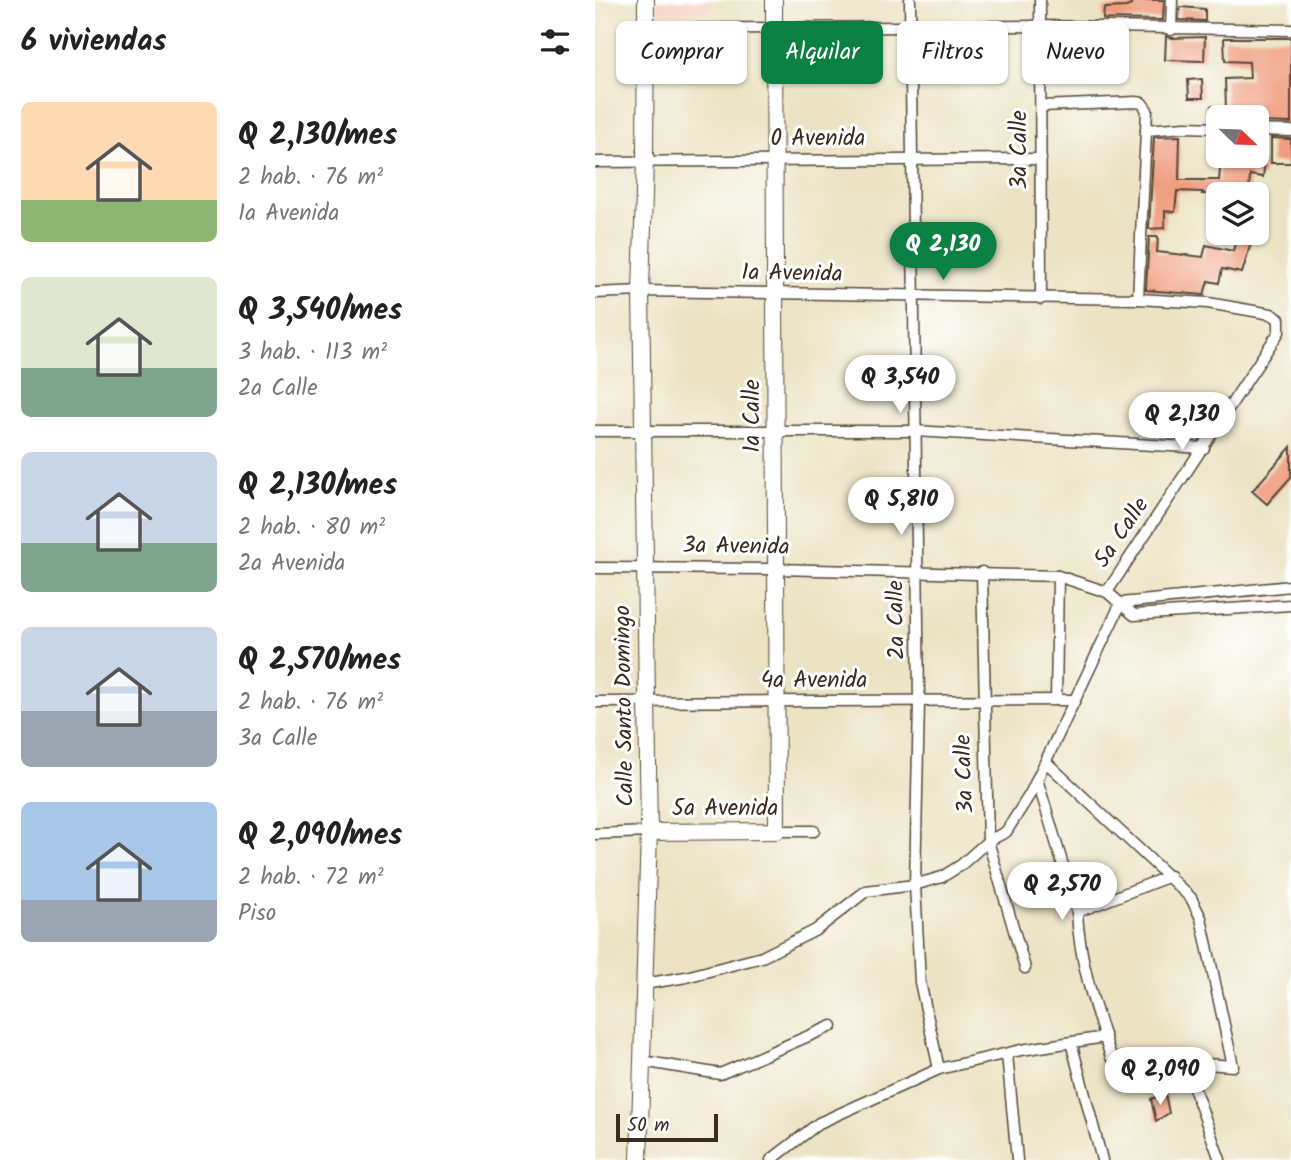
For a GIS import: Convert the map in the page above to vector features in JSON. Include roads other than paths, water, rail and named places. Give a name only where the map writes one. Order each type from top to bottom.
[{"type":"main road","name":"Calle Santo Domingo","points":[[646,0],[646,21]]},
{"type":"main road","name":"1a Calle","points":[[774,0],[774,21]]},
{"type":"main road","name":"Calle Santo Domingo","points":[[639,1160],[649,832],[641,292],[646,84]]},
{"type":"main road","name":"1a Calle","points":[[774,84],[777,831]]},
{"type":"main road","name":"5a Avenida","points":[[649,832],[777,831]]},
{"type":"street","name":"2a Calle","points":[[910,0],[910,21]]},
{"type":"street","name":"3a Calle","points":[[1040,0],[1040,21]]},
{"type":"street","points":[[1171,30],[1172,0]]},
{"type":"street","points":[[1129,29],[1291,30]]},
{"type":"street","name":"2a Calle","points":[[911,84],[919,702],[915,885],[921,982],[939,1069]]},
{"type":"street","name":"3a Calle","points":[[1041,84],[1041,299]]},
{"type":"street","points":[[1042,106],[1142,103],[1147,110],[1138,299]]},
{"type":"street","points":[[1146,130],[1206,128]]},
{"type":"street","points":[[1269,130],[1291,131]]},
{"type":"street","name":"0 Avenida","points":[[595,162],[1041,159]]},
{"type":"street","name":"1a Avenida","points":[[595,293],[1138,299],[1209,303],[1271,314],[1279,319]]},
{"type":"street","name":"5a Calle","points":[[1107,592],[1279,332],[1279,319]]},
{"type":"street","points":[[595,431],[915,431],[1204,448]]},
{"type":"street","name":"3a Avenida","points":[[595,568],[982,572],[1058,576],[1107,592],[1134,615],[1291,605]]},
{"type":"street","name":"3a Calle","points":[[982,572],[988,841],[1025,968]]},
{"type":"street","points":[[1056,700],[1058,576]]},
{"type":"street","points":[[644,984],[686,977],[762,957],[816,930],[866,891],[915,885],[942,877],[961,865],[988,841],[1006,832],[1037,779],[1121,603],[1291,586]]},
{"type":"street","name":"4a Avenida","points":[[595,702],[1075,700]]},
{"type":"street","points":[[1037,779],[1077,912],[1078,932],[1111,1057],[1233,1066],[1201,918],[1191,898],[1046,761]]},
{"type":"street","name":"5a Avenida","points":[[777,831],[814,831]]},
{"type":"street","name":"5a Avenida","points":[[595,834],[649,832]]},
{"type":"street","points":[[1077,912],[1170,876]]},
{"type":"street","points":[[642,1061],[720,1074],[832,1026]]},
{"type":"street","points":[[771,1160],[819,1123],[939,1069],[1105,1037]]},
{"type":"street","points":[[1071,1042],[1102,1160]]},
{"type":"street","points":[[1007,1054],[1017,1160]]},
{"type":"street","points":[[1185,1063],[1220,1160]]}]
